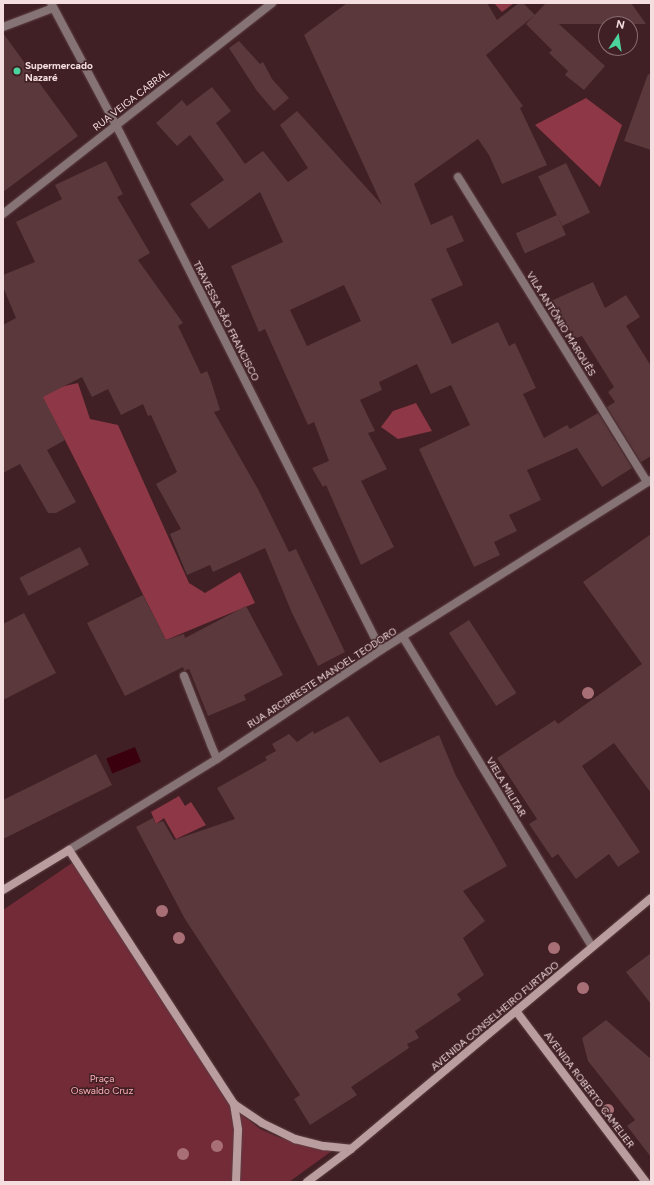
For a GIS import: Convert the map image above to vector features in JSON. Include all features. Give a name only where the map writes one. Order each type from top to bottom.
[{"type":"main road","name":"RUA ARCIPRESTE MANOEL TEODORO","points":[[3,890],[68,850]]},
{"type":"main road","points":[[68,850],[234,1104],[262,1123],[295,1139],[324,1146],[351,1149]]},
{"type":"main road","name":"AVENIDA CONSELHEIRO FURTADO","points":[[307,1182],[351,1149],[651,898]]},
{"type":"main road","name":"AVENIDA ROBERTO CAMELIER","points":[[516,1011],[646,1182]]},
{"type":"main road","points":[[234,1104],[238,1130],[236,1182]]},
{"type":"street","name":"RUA VEIGA CABRAL","points":[[3,214],[272,3]]},
{"type":"street","name":"TRAVESSA SÃO FRANCISCO","points":[[52,5],[116,125],[381,650]]},
{"type":"street","points":[[3,27],[52,5]]},
{"type":"street","name":"VILA ANTÔNIO MARQUÊS","points":[[458,177],[649,481]]},
{"type":"street","name":"RUA ARCIPRESTE MANOEL TEODORO","points":[[68,850],[217,759],[381,650],[649,481]]},
{"type":"street","name":"VIELA MILITAR","points":[[403,637],[592,947]]},
{"type":"street","points":[[184,676],[217,759]]},
{"type":"green space","name":"Praça Oswaldo Cruz","points":[[75,861],[231,1106],[260,1129],[278,1137],[333,1150],[289,1182],[3,1182],[3,910]]},
{"type":"shaded area","points":[[494,3],[514,3],[502,12]]},
{"type":"shaded area","points":[[586,98],[622,125],[600,187],[535,125]]},
{"type":"shaded area","points":[[78,383],[90,419],[118,425],[189,583],[205,593],[240,572],[255,603],[166,640],[65,440],[38,392]]},
{"type":"shaded area","points":[[416,403],[432,431],[398,439],[381,427],[393,411]]},
{"type":"shaded area","points":[[135,747],[141,762],[112,773],[106,759]]},
{"type":"shaded area","points":[[179,796],[185,806],[191,802],[206,825],[176,839],[164,818],[156,824],[151,812]]},
{"type":"building","points":[[347,3],[487,3],[497,20],[519,3],[523,3],[535,15],[486,55],[523,106],[520,108],[547,165],[502,184],[489,155],[478,139],[414,184],[431,225],[452,215],[464,241],[446,249],[463,285],[431,299],[452,344],[498,322],[509,346],[515,343],[536,388],[523,394],[544,438],[567,425],[570,429],[598,413],[632,468],[602,487],[577,448],[527,470],[541,500],[509,515],[517,531],[494,542],[500,555],[474,567],[419,449],[470,425],[451,385],[431,394],[417,364],[379,382],[382,390],[360,400],[375,431],[368,433],[387,469],[361,481],[394,547],[361,565],[326,485],[323,487],[312,468],[329,461],[314,422],[308,425],[265,329],[259,332],[231,266],[283,242],[260,192],[209,229],[190,204],[224,180],[190,135],[177,146],[156,123],[182,100],[187,106],[212,87],[231,111],[216,123],[245,164],[263,151],[288,182],[308,168],[280,125],[297,111],[382,205],[304,35]],"holes":[[[344,285],[361,321],[307,346],[290,310]]]},
{"type":"building","points":[[546,3],[631,3],[646,24],[638,24],[638,16],[598,16],[598,24],[559,24],[605,66],[584,90],[565,75],[568,71],[549,53],[552,50],[526,24]]},
{"type":"building","points":[[3,33],[78,136],[3,192]]},
{"type":"building","points":[[239,41],[260,64],[263,62],[272,79],[289,98],[274,111],[257,91],[229,48]]},
{"type":"building","points":[[648,74],[651,75],[651,150],[624,141]]},
{"type":"building","points":[[106,161],[123,194],[117,197],[150,253],[138,260],[183,323],[178,326],[201,374],[207,371],[211,381],[220,410],[214,412],[259,491],[289,552],[296,549],[345,652],[318,666],[292,613],[265,548],[213,572],[210,565],[187,575],[170,534],[181,529],[156,484],[177,472],[151,415],[148,416],[143,404],[121,415],[108,389],[92,397],[82,377],[43,397],[65,440],[47,450],[76,502],[56,513],[48,513],[20,464],[3,473],[3,325],[16,318],[3,287],[3,275],[35,262],[16,222],[62,199],[55,185]]},
{"type":"building","points":[[566,163],[590,212],[562,226],[538,177]]},
{"type":"building","points":[[557,215],[566,235],[525,253],[516,233]]},
{"type":"building","points":[[593,282],[605,308],[626,295],[640,317],[626,326],[651,366],[651,456],[641,462],[607,407],[615,402],[608,392],[614,387],[582,336],[574,339],[570,330],[566,332],[551,301]]},
{"type":"building","points":[[651,534],[651,793],[614,743],[582,766],[640,852],[618,867],[609,854],[576,879],[558,854],[552,858],[529,824],[537,819],[497,758],[555,720],[558,724],[642,664],[583,582]]},
{"type":"building","points":[[80,547],[89,565],[28,596],[19,578]]},
{"type":"building","points":[[143,595],[166,640],[184,634],[185,638],[246,606],[283,675],[244,695],[246,700],[208,716],[189,669],[184,671],[183,667],[125,696],[87,623]]},
{"type":"building","points":[[24,613],[56,673],[3,700],[3,624]]},
{"type":"building","points":[[469,620],[516,693],[496,706],[449,633]]},
{"type":"building","points":[[348,716],[380,763],[439,735],[456,776],[507,866],[463,891],[485,921],[463,938],[484,975],[457,994],[461,1000],[415,1031],[419,1038],[407,1044],[409,1048],[351,1087],[357,1095],[310,1125],[294,1099],[300,1095],[185,919],[136,827],[153,818],[156,824],[163,821],[174,840],[235,819],[217,788],[267,760],[265,757],[276,751],[272,744],[289,734],[297,742],[313,731],[314,734]]},
{"type":"building","points":[[96,754],[112,785],[3,839],[3,800]]},
{"type":"building","points":[[651,953],[651,1004],[626,972]]},
{"type":"building","points":[[606,1020],[651,1059],[651,1157],[627,1126],[635,1120],[588,1061],[582,1038]]},
{"type":"place","name":"Supermercado Nazaré","points":[[17,71]]}]
